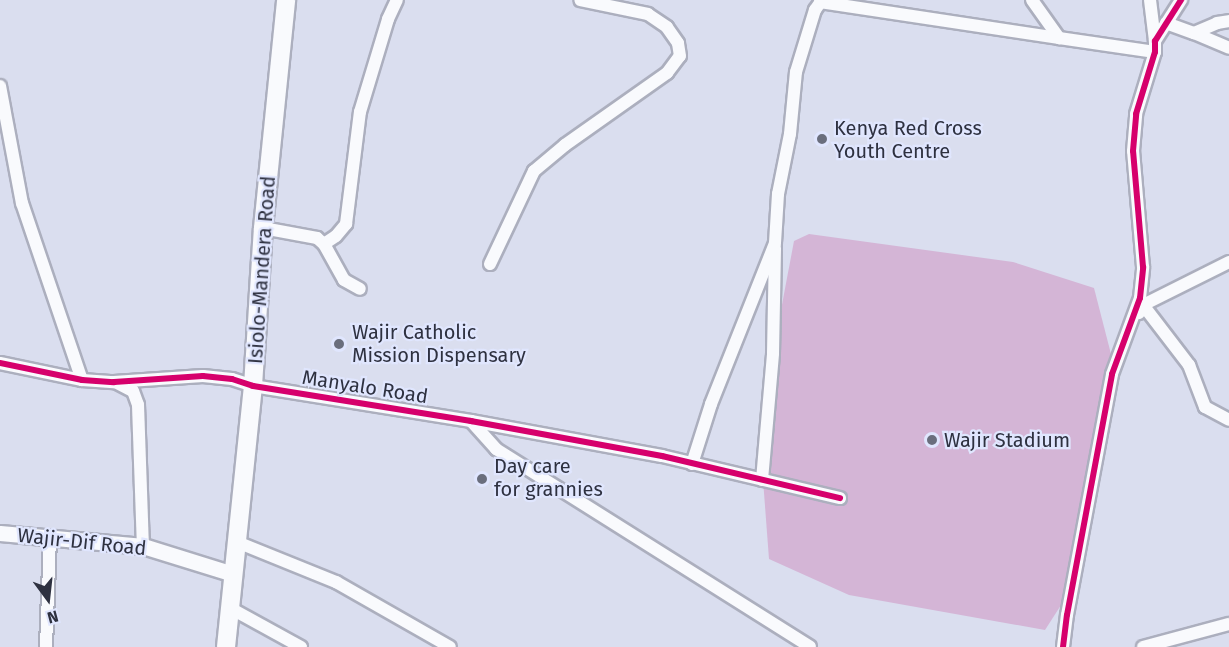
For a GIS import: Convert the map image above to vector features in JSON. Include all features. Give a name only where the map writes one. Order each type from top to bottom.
[{"type":"highway","name":"Isiolo-Mandera Road","points":[[226,647],[253,386],[263,228],[286,0]]},
{"type":"main road","name":"Wajir-Dif Road","points":[[0,533],[50,540],[143,546],[233,574]]},
{"type":"street","points":[[324,244],[336,236],[346,224],[360,112],[388,19],[397,0]]},
{"type":"street","points":[[490,264],[534,171],[565,145],[667,73],[680,56],[678,43],[667,27],[648,14],[580,0]]},
{"type":"street","points":[[1032,0],[1059,38]]},
{"type":"street","points":[[1150,0],[1155,46]]},
{"type":"street","points":[[1064,647],[1067,615],[1112,374],[1140,298],[1143,267],[1134,131],[1140,96],[1155,46],[1181,0]]},
{"type":"street","points":[[762,480],[773,353],[778,194],[790,134],[796,72],[815,10],[821,1],[1059,38],[1155,46]]},
{"type":"street","points":[[1194,33],[1217,23],[1229,21]]},
{"type":"street","points":[[1166,23],[1229,48]]},
{"type":"street","points":[[0,86],[22,202],[82,380]]},
{"type":"street","points":[[263,228],[316,238],[324,244],[344,279],[360,289]]},
{"type":"street","points":[[692,464],[711,404],[775,243]]},
{"type":"street","points":[[1130,329],[1143,305],[1229,262]]},
{"type":"street","points":[[1143,305],[1189,365],[1205,406],[1229,420]]},
{"type":"street","name":"Manyalo Road","points":[[0,363],[82,380],[114,382],[203,376],[232,379],[253,386],[471,421],[692,464],[840,498]]},
{"type":"street","points":[[114,382],[133,391],[138,405],[143,546]]},
{"type":"street","points":[[471,421],[496,449],[810,647]]},
{"type":"street","points":[[45,647],[50,540]]},
{"type":"street","points":[[237,542],[336,582],[450,647]]},
{"type":"street","points":[[230,608],[301,647]]},
{"type":"street","points":[[1143,647],[1229,624]]},
{"type":"shaded area","name":"Wajir Stadium","points":[[809,234],[1013,262],[1094,288],[1112,358],[1072,588],[1045,630],[849,595],[769,559],[761,453],[771,363],[794,241]]},
{"type":"cycle path","points":[[1063,647],[1112,374],[1140,298],[1143,267],[1133,151],[1136,114],[1155,52],[1155,41],[1181,0]]},
{"type":"cycle path","points":[[0,363],[82,380],[114,382],[203,376],[232,379],[253,386],[471,421],[662,456],[840,498]]},
{"type":"place","name":"Kenya Red Cross Youth Centre","points":[[822,139]]},
{"type":"place","name":"Wajir Catholic Mission Dispensary","points":[[339,344]]},
{"type":"place","name":"Wajir Stadium","points":[[932,440]]},
{"type":"place","name":"Day care for grannies","points":[[482,479]]}]
